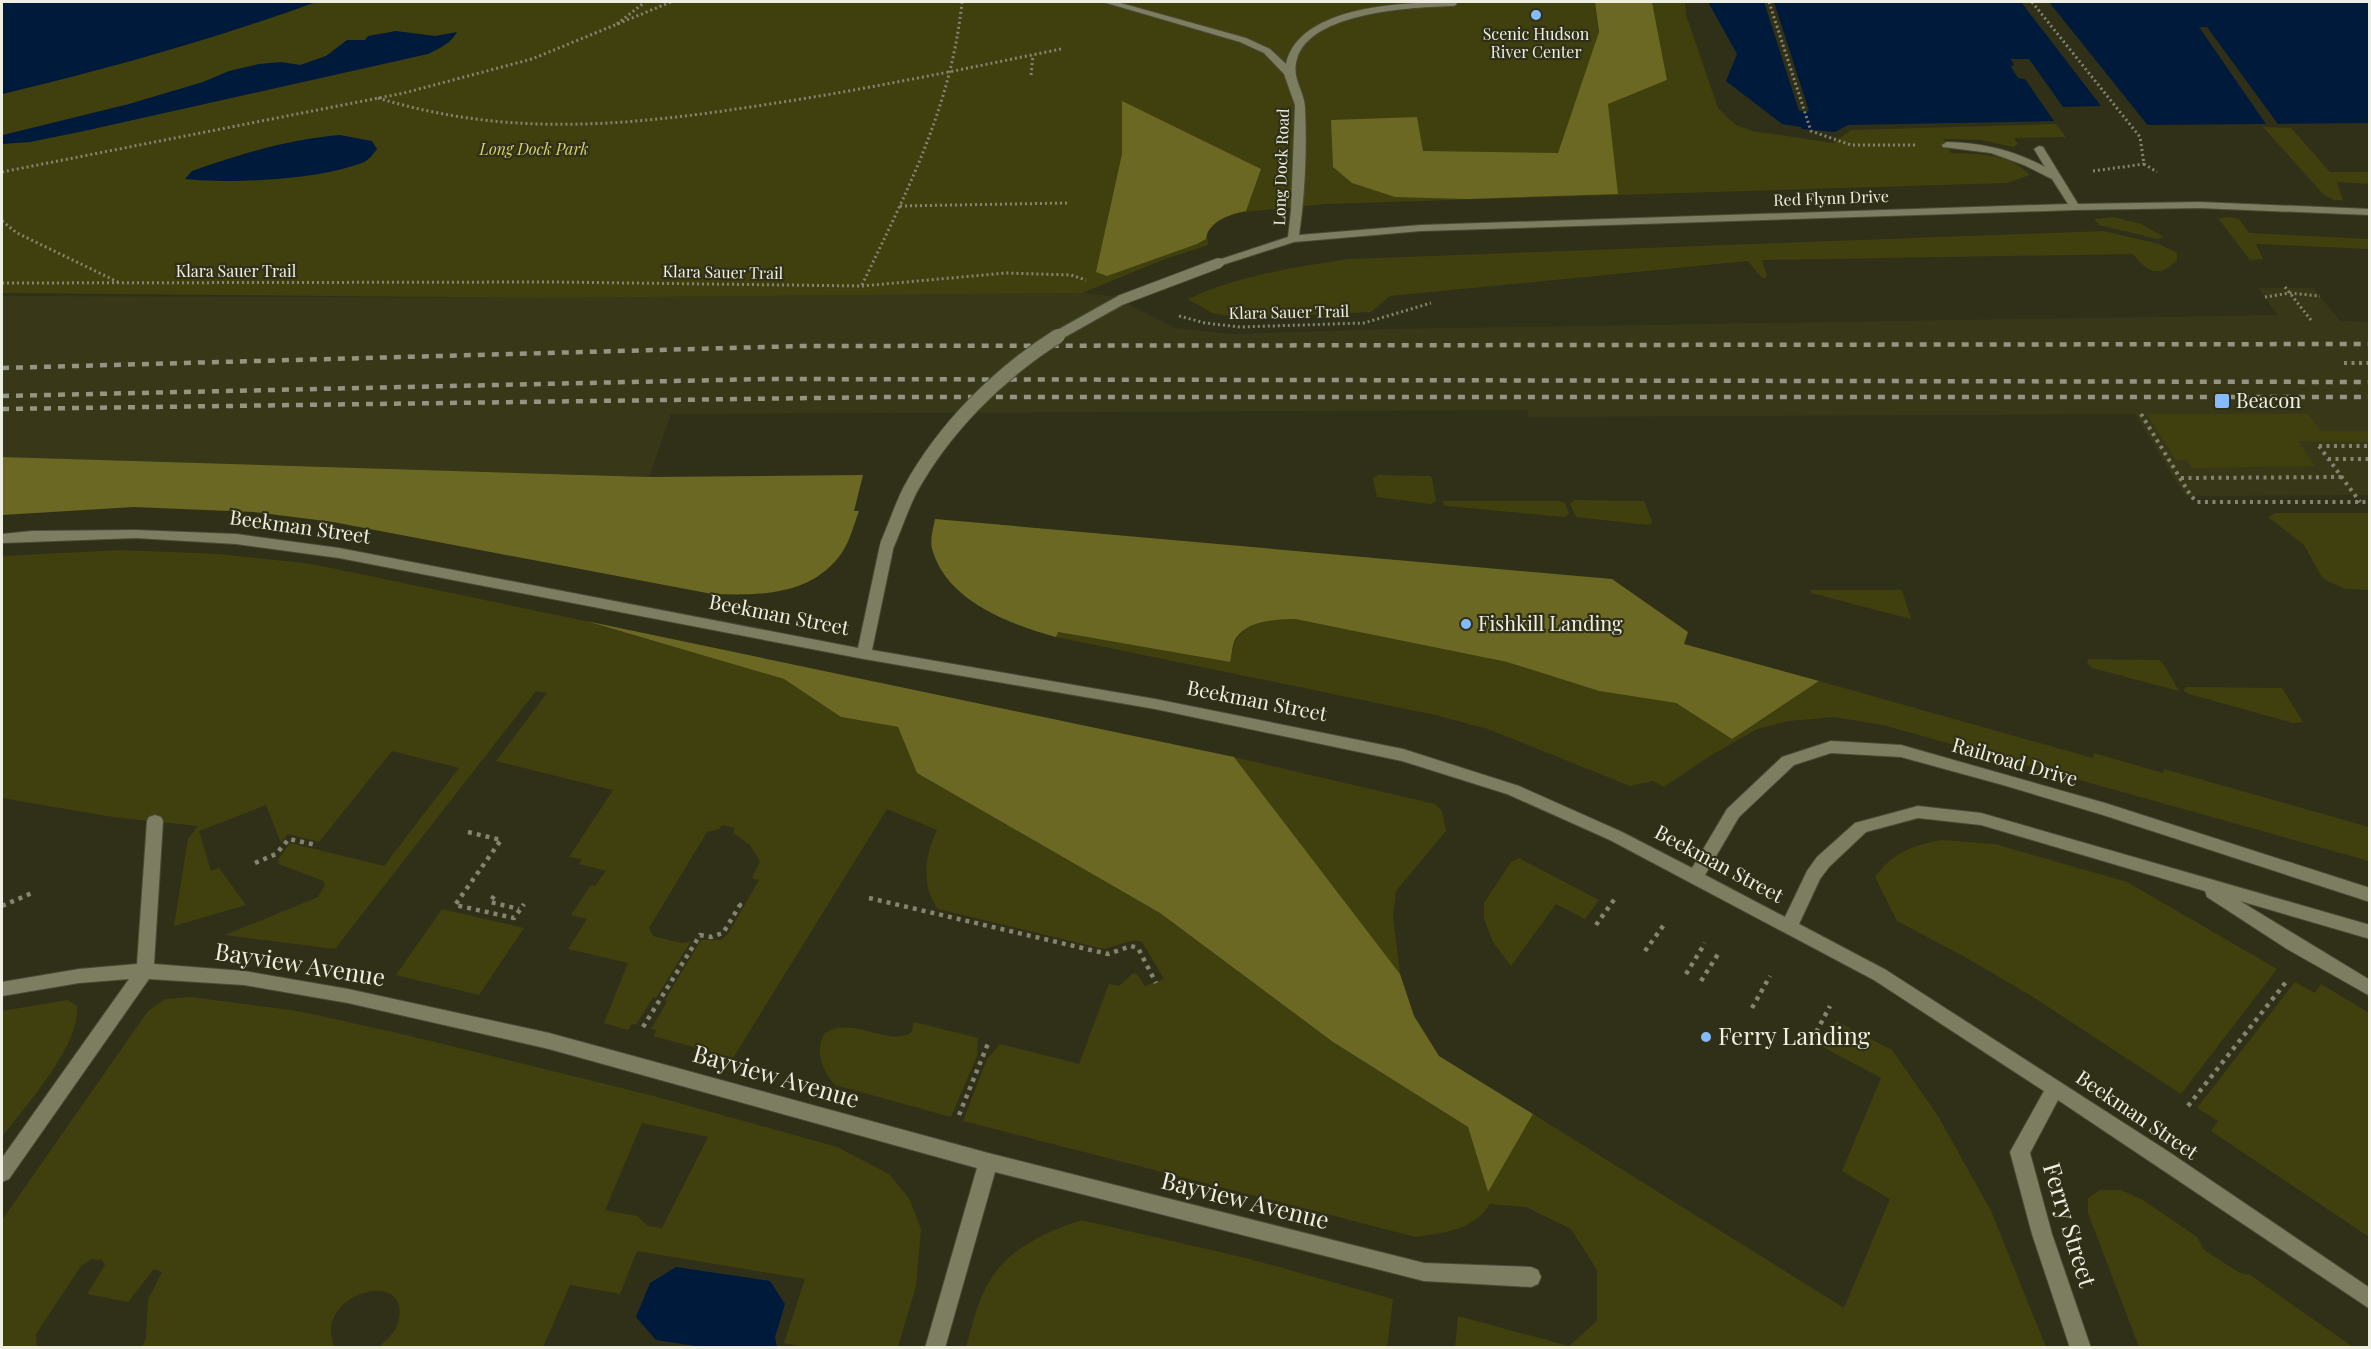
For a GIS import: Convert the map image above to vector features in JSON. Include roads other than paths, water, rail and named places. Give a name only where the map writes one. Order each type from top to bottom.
[{"type":"street","name":"Long Dock Road","points":[[864,654],[887,546],[912,487],[952,426],[1017,364],[1061,333],[1110,305],[1219,263],[1293,239],[1298,210],[1300,105],[1289,73],[1268,51],[1243,40],[1108,2]]},
{"type":"street","points":[[1289,73],[1293,55],[1311,34],[1337,22],[1375,8],[1452,2]]},
{"type":"street","points":[[1947,146],[1997,149],[2015,155],[2056,177]]},
{"type":"street","points":[[2039,149],[2075,207]]},
{"type":"street","name":"Red Flynn Drive","points":[[1293,239],[1422,228],[2075,207],[2199,205],[2370,212]]},
{"type":"street","name":"Beekman Street","points":[[2,539],[32,536],[136,534],[248,540],[339,553],[864,654],[1155,704],[1403,755],[1512,790],[1616,836],[1880,975],[2055,1088],[2370,1300]]},
{"type":"street","name":"Railroad Drive","points":[[1695,878],[1733,813],[1788,761],[1831,747],[1901,751],[2003,779],[2105,809],[2370,896]]},
{"type":"street","points":[[1790,927],[1813,876],[1823,862],[1861,827],[1918,812],[1981,819],[2370,932]]},
{"type":"street","points":[[2,1173],[145,971],[155,821]]},
{"type":"street","points":[[2198,882],[2293,944],[2370,989]]},
{"type":"street","name":"Bayview Avenue","points":[[2,989],[79,976],[145,971],[244,978],[348,996],[549,1041],[988,1162],[1424,1272],[1531,1277]]},
{"type":"street","name":"Ferry Street","points":[[2055,1088],[2020,1152],[2042,1234],[2081,1347]]},
{"type":"street","points":[[935,1347],[988,1162]]},
{"type":"water","points":[[2,2],[316,2],[160,52],[2,94]]},
{"type":"water","points":[[1708,2],[2369,2],[2369,123],[2147,125],[2054,121],[1848,125],[1835,132],[1802,129],[1782,124],[1726,81],[1737,54]]},
{"type":"water","points":[[396,31],[435,36],[457,32],[448,43],[428,54],[84,131],[30,142],[2,144],[3,135],[129,104],[203,82],[229,71],[281,62],[300,65],[326,56],[347,40],[365,40],[368,36]]},
{"type":"water","points":[[340,135],[372,141],[377,149],[364,162],[300,177],[251,181],[185,179],[192,171],[247,153],[303,140]]},
{"type":"water","points":[[676,1267],[770,1281],[785,1304],[775,1337],[777,1347],[702,1347],[656,1340],[636,1317],[650,1283]]},
{"type":"railway","points":[[2,368],[802,346],[2370,344]]},
{"type":"railway","points":[[2,396],[764,379],[2370,382]]},
{"type":"railway","points":[[2,409],[890,397],[2370,397]]},
{"type":"place","name":"Scenic Hudson River Center","points":[[1536,15]]},
{"type":"place","name":"Beacon","points":[[2222,401]]},
{"type":"place","name":"Fishkill Landing","points":[[1466,624]]},
{"type":"place","name":"Ferry Landing","points":[[1706,1037]]},
{"type":"park label","name":"Long Dock Park","points":[[534,149]]}]
